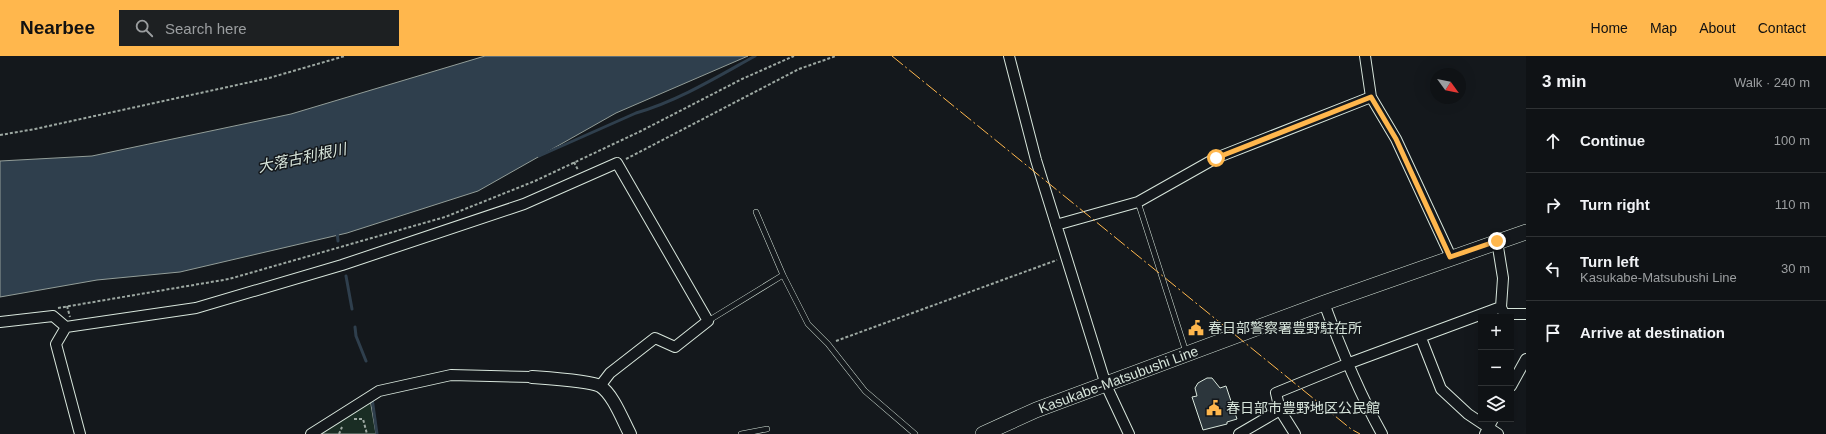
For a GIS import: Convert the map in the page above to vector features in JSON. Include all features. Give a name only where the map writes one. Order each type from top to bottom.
[{"type":"main road","name":"Kasukabe-Matsubushi Line","points":[[982,434],[1036,410],[1324,303],[1450,257],[1526,232]]},
{"type":"street","points":[[1009,56],[1036,160],[1106,385],[1129,434]]},
{"type":"street","points":[[1365,56],[1371,97],[1396,139],[1450,257]]},
{"type":"street","points":[[1056,225],[1138,202],[1216,158],[1371,97]]},
{"type":"street","points":[[0,322],[53,316],[66,327],[196,308],[342,265],[524,204],[617,163],[708,321],[675,347],[655,338],[610,373],[600,386]]},
{"type":"street","points":[[1497,241],[1503,278],[1501,307],[1504,314],[1526,314]]},
{"type":"street","points":[[1324,303],[1346,364],[1366,406],[1382,434]]},
{"type":"street","points":[[1295,434],[1280,410],[1276,394],[1346,364],[1421,338],[1501,307]]},
{"type":"street","points":[[66,327],[56,344],[80,434]]},
{"type":"street","points":[[1421,338],[1441,389],[1487,431],[1498,434]]},
{"type":"street","points":[[1514,381],[1526,359]]},
{"type":"street","points":[[311,434],[378,392],[451,375],[562,379],[600,386],[610,398],[630,434]]},
{"type":"street","points":[[1239,434],[1280,410]]},
{"type":"street","points":[[1487,431],[1492,422]]},
{"type":"lane","points":[[1138,202],[1187,355]]},
{"type":"lane","points":[[756,212],[783,275],[808,324],[828,344],[865,391],[915,434]]},
{"type":"lane","points":[[708,321],[783,275]]},
{"type":"lane","points":[[741,434],[767,429]]},
{"type":"path","points":[[0,135],[35,129],[262,80],[345,56]]},
{"type":"path","points":[[53,309],[229,279],[445,217],[534,181],[641,131],[742,79],[794,56]]},
{"type":"path","points":[[617,163],[799,69],[836,56]]},
{"type":"path","points":[[828,344],[1066,257]]},
{"type":"path","points":[[353,420],[363,419],[367,434]]},
{"type":"path","points":[[339,434],[342,427],[347,424]]},
{"type":"green space","points":[[370,399],[376,434],[317,434]]},
{"type":"water","name":"大落古利根川","points":[[485,56],[748,56],[616,113],[478,191],[347,233],[180,272],[97,280],[0,297],[0,161],[92,156],[291,114]]},
{"type":"building","name":"春日部市豊野地区公民館","points":[[1207,378],[1212,378],[1220,388],[1226,386],[1237,419],[1227,422],[1227,424],[1203,430],[1192,397],[1197,396],[1195,388],[1198,383]]},
{"type":"waterway","points":[[539,156],[636,113],[667,102],[712,80],[755,56]]},
{"type":"waterway","points":[[337,231],[338,241]]},
{"type":"waterway","points":[[346,276],[352,309]]},
{"type":"waterway","points":[[355,327],[356,336],[366,361]]},
{"type":"waterway","points":[[372,398],[377,434]]},
{"type":"power","points":[[892,56],[1351,429],[1360,434]]},
{"type":"place","name":"春日部警察署豊野駐在所","points":[[1196,328]]},
{"type":"place","name":"春日部市豊野地区公民館","points":[[1214,408]]},
{"type":"route","points":[[1216,158],[1371,97],[1396,139],[1450,257],[1497,241]]}]
